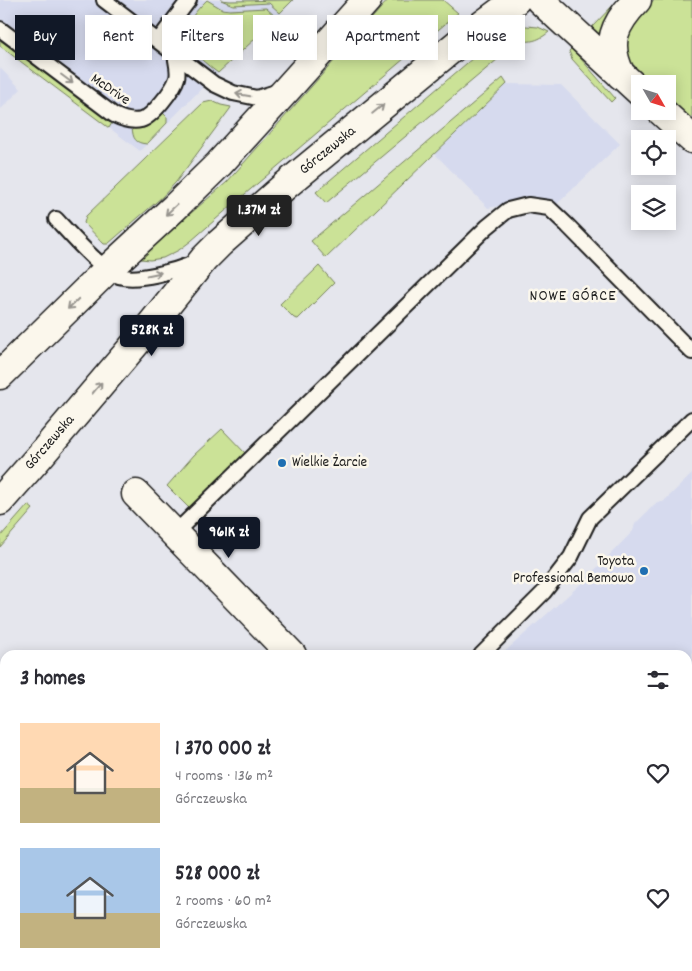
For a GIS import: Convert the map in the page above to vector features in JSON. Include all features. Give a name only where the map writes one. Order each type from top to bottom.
[{"type":"main road","points":[[0,375],[219,164],[367,0]]},
{"type":"main road","name":"Górczewska","points":[[0,501],[142,336],[204,259],[237,227],[286,185],[466,37],[516,0]]},
{"type":"main road","points":[[540,0],[631,84]]},
{"type":"main road","points":[[631,84],[616,64],[613,44],[614,32],[619,22],[637,0]]},
{"type":"main road","points":[[671,120],[692,139]]},
{"type":"main road","points":[[136,494],[287,650]]},
{"type":"lane","points":[[104,0],[162,44]]},
{"type":"lane","points":[[158,41],[189,0]]},
{"type":"lane","name":"McDrive","points":[[0,29],[114,115],[130,120],[142,120],[148,116],[173,87],[177,77],[176,60]]},
{"type":"lane","points":[[183,60],[214,84],[233,93],[257,98],[290,87]]},
{"type":"lane","points":[[175,533],[487,227],[508,210],[528,205],[549,208],[692,352]]},
{"type":"lane","points":[[56,219],[85,250],[107,270],[118,276],[126,278],[160,273],[187,266],[204,259]]},
{"type":"lane","points":[[486,650],[544,592],[571,557],[590,518],[692,419]]},
{"type":"shaded area","points":[[0,0],[294,0],[279,15],[253,15],[253,41],[243,50],[243,15],[162,15],[162,60],[232,60],[140,151],[19,60],[75,60],[75,15],[15,15],[15,57],[0,46]]},
{"type":"shaded area","points":[[0,68],[21,89],[0,110]]},
{"type":"shaded area","points":[[507,84],[561,85],[620,144],[555,206],[514,203],[488,208],[434,153]]},
{"type":"shaded area","name":"Toyota Professional Bemowo","points":[[692,474],[692,650],[507,650],[582,583],[633,531],[635,524],[657,502],[663,502]]},
{"type":"green space","points":[[207,0],[222,9],[266,8],[274,15],[253,15],[253,41],[243,50],[243,15],[194,15]]},
{"type":"green space","points":[[221,0],[293,0],[280,13],[269,3],[233,5]]},
{"type":"green space","points":[[388,0],[443,0],[458,13],[448,15],[448,22],[438,30],[438,15],[375,15]]},
{"type":"green space","points":[[618,0],[624,0],[603,37],[592,27]]},
{"type":"green space","points":[[654,0],[692,0],[692,119],[676,104],[676,75],[643,75],[629,59],[625,46],[626,38]]},
{"type":"green space","points":[[525,26],[538,27],[549,32],[539,39],[525,41]]},
{"type":"green space","points":[[0,40],[15,51],[15,57],[0,46]]},
{"type":"green space","points":[[571,49],[615,98],[611,102],[572,59],[569,51]]},
{"type":"green space","points":[[19,60],[27,60],[112,123],[109,128]]},
{"type":"green space","points":[[202,60],[232,60],[218,73]]},
{"type":"green space","points":[[335,60],[403,60],[191,241],[163,258],[150,260],[139,258],[227,182]]},
{"type":"green space","points":[[471,60],[497,60],[326,203],[316,192]]},
{"type":"green space","points":[[503,78],[507,84],[326,258],[311,241]]},
{"type":"green space","points":[[212,101],[231,107],[176,182],[162,197],[108,244],[104,244],[84,223],[86,216],[203,103]]},
{"type":"green space","points":[[163,113],[167,117],[167,123],[147,144],[135,140],[132,127],[150,125]]},
{"type":"green space","points":[[319,266],[334,283],[298,319],[294,318],[280,304]]},
{"type":"green space","points":[[222,429],[247,455],[191,510],[167,486],[194,455]]},
{"type":"green space","points":[[28,505],[33,509],[0,547],[0,537]]},
{"type":"place","name":"Wielkie Żarcie","points":[[282,463]]},
{"type":"place","name":"Toyota Professional Bemowo","points":[[644,571]]},
{"type":"district","name":"NOWE GÓRCE","points":[[573,296]]}]
